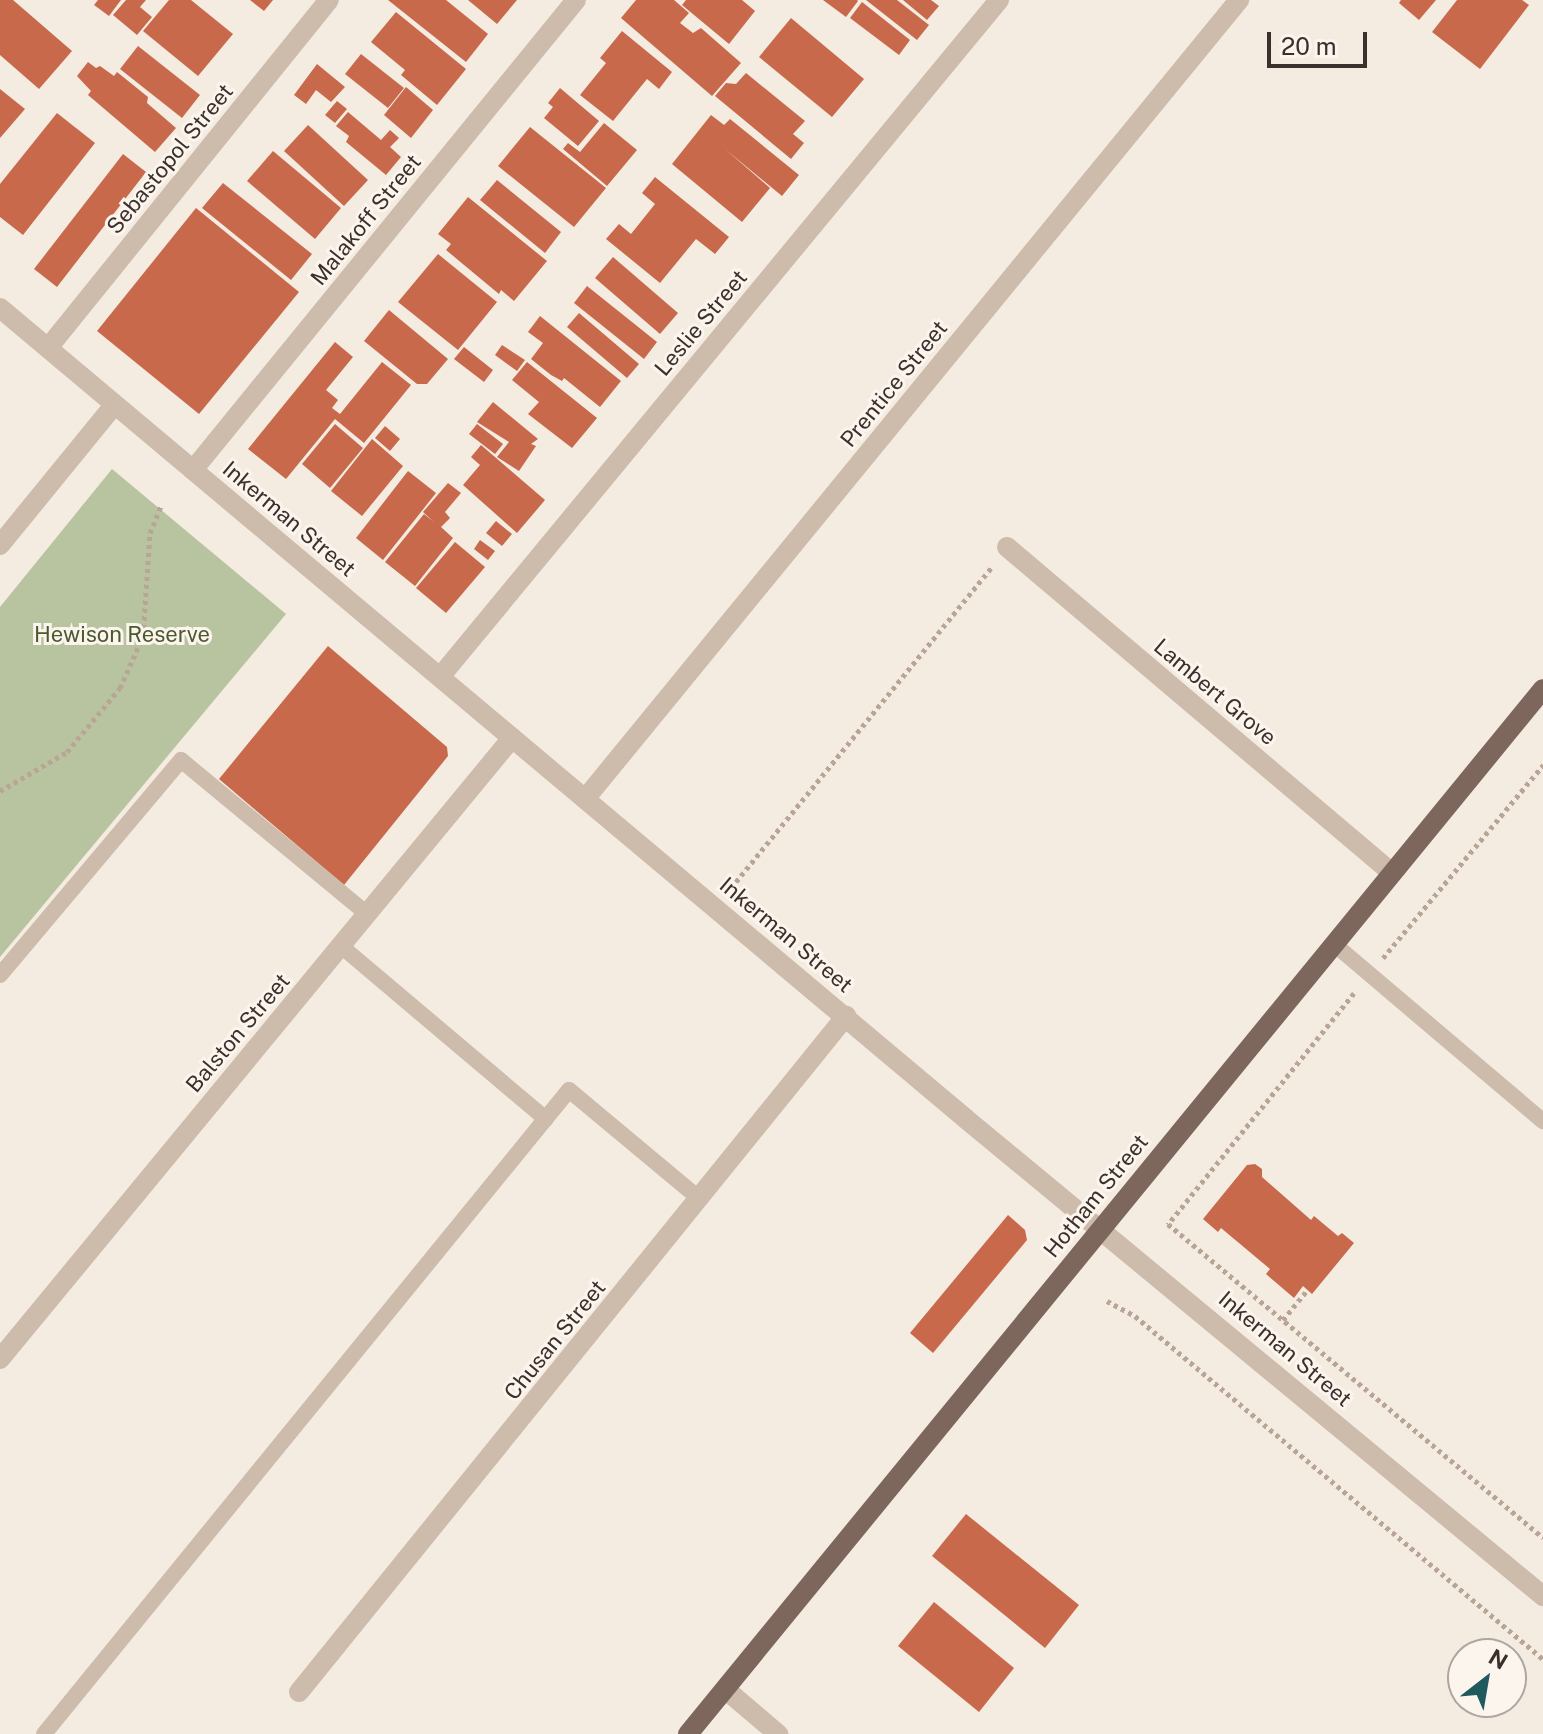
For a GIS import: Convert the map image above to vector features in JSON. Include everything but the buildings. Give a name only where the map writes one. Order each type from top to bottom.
[{"type":"main road","name":"Hotham Street","points":[[688,1734],[1541,695]]},
{"type":"street","name":"Sebastopol Street","points":[[48,348],[329,0]]},
{"type":"street","name":"Malakoff Street","points":[[193,470],[576,0]]},
{"type":"street","name":"Leslie Street","points":[[440,677],[999,0]]},
{"type":"street","name":"Prentice Street","points":[[585,799],[1239,0]]},
{"type":"street","name":"Inkerman Street","points":[[0,308],[966,1119],[1543,1596]]},
{"type":"street","points":[[0,545],[114,405]]},
{"type":"street","name":"Lambert Grove","points":[[1007,547],[1392,873]]},
{"type":"street","name":"Balston Street","points":[[0,1359],[512,738]]},
{"type":"street","name":"Chusan Street","points":[[299,1692],[846,1016]]},
{"type":"street","points":[[725,1689],[778,1734]]},
{"type":"lane","points":[[0,975],[181,760],[367,914]]},
{"type":"lane","points":[[1334,944],[1543,1121]]},
{"type":"lane","points":[[341,946],[546,1119]]},
{"type":"lane","points":[[44,1734],[569,1090],[700,1199]]},
{"type":"path","points":[[0,791],[67,752],[90,729],[120,688],[143,636],[150,533],[162,504]]},
{"type":"path","points":[[716,907],[1007,547]]},
{"type":"path","points":[[1168,1224],[1543,1538]]},
{"type":"path","points":[[1283,1320],[1307,1290]]},
{"type":"path","points":[[1107,1301],[1135,1316],[1543,1659]]},
{"type":"green space","name":"Hewison Reserve","points":[[112,469],[286,614],[0,957],[0,607]]}]
